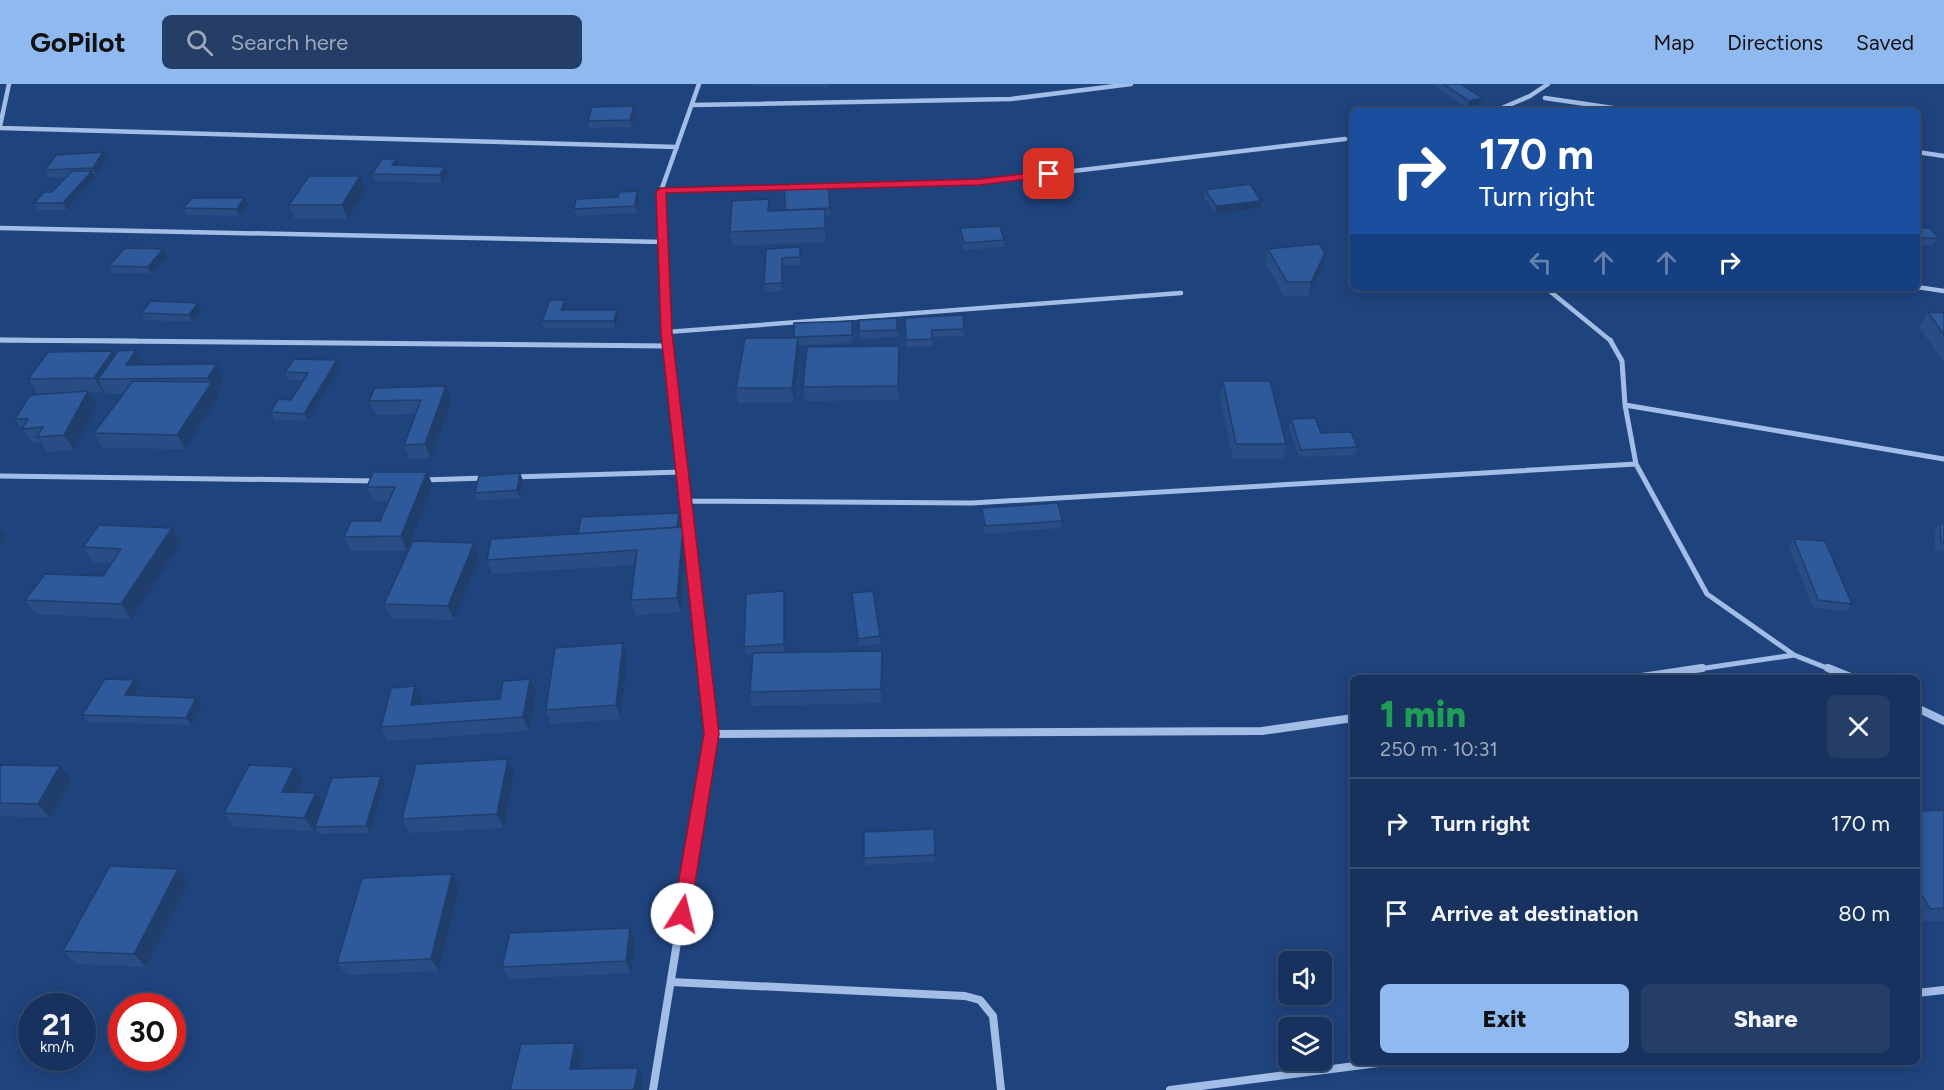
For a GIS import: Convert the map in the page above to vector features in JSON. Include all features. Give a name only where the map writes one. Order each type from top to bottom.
[{"type":"street","points":[[9,84],[0,127],[676,147]]},
{"type":"street","points":[[653,1090],[711,734],[668,346],[661,191],[699,84]]},
{"type":"street","points":[[692,105],[1011,99],[1131,84]]},
{"type":"street","points":[[1502,108],[1530,96],[1548,84]]},
{"type":"street","points":[[1545,98],[1613,108]]},
{"type":"street","points":[[661,191],[980,182],[1345,139]]},
{"type":"street","points":[[1920,152],[1944,156]]},
{"type":"street","points":[[0,228],[663,242]]},
{"type":"street","points":[[1920,287],[1944,291]]},
{"type":"street","points":[[1550,291],[1610,339],[1622,361],[1625,405],[1636,464],[1707,594],[1794,655],[1845,675]]},
{"type":"street","points":[[667,333],[1181,292]]},
{"type":"street","points":[[0,340],[668,346]]},
{"type":"street","points":[[1625,405],[1944,459]]},
{"type":"street","points":[[685,501],[972,503],[1636,464]]},
{"type":"street","points":[[503,477],[682,472]]},
{"type":"street","points":[[0,476],[384,481]]},
{"type":"street","points":[[420,480],[491,478]]},
{"type":"street","points":[[1656,675],[1794,655]]},
{"type":"street","points":[[1920,709],[1944,721]]},
{"type":"street","points":[[711,734],[1262,731],[1350,718]]},
{"type":"street","points":[[671,982],[965,996],[980,1000],[993,1016],[1001,1090]]},
{"type":"street","points":[[1920,993],[1944,990]]},
{"type":"street","points":[[1170,1090],[1363,1065]]},
{"type":"building","points":[[1443,84],[1461,84],[1482,98],[1469,101]]},
{"type":"building","points":[[634,106],[630,120],[588,121],[592,107]]},
{"type":"building","points":[[103,152],[93,168],[45,170],[56,155]]},
{"type":"building","points":[[382,159],[396,159],[392,165],[445,167],[440,175],[372,174]]},
{"type":"building","points":[[72,171],[92,171],[63,203],[34,203],[44,192],[52,192]]},
{"type":"building","points":[[309,176],[360,176],[342,205],[289,205]]},
{"type":"building","points":[[1250,184],[1261,201],[1216,206],[1205,190]]},
{"type":"building","points":[[828,187],[830,208],[786,210],[784,189]]},
{"type":"building","points":[[637,191],[635,206],[574,209],[576,199],[618,197],[619,192]]},
{"type":"building","points":[[192,198],[244,198],[237,209],[183,208]]},
{"type":"building","points":[[769,199],[768,211],[825,209],[825,228],[730,232],[732,201]]},
{"type":"building","points":[[1000,226],[1004,240],[964,243],[960,228]]},
{"type":"building","points":[[1920,228],[1930,228],[1938,238],[1920,238]]},
{"type":"building","points":[[1319,244],[1325,253],[1311,282],[1287,282],[1268,249]]},
{"type":"building","points":[[800,247],[800,257],[782,258],[782,283],[764,284],[766,249]]},
{"type":"building","points":[[125,248],[163,249],[148,267],[109,266]]},
{"type":"building","points":[[550,300],[565,300],[561,310],[617,310],[614,321],[542,321]]},
{"type":"building","points":[[151,301],[198,303],[189,315],[141,313]]},
{"type":"building","points":[[1928,312],[1944,313],[1944,335]]},
{"type":"building","points":[[963,315],[964,329],[932,330],[932,339],[906,340],[905,318]]},
{"type":"building","points":[[897,318],[897,330],[859,331],[859,320]]},
{"type":"building","points":[[852,321],[852,335],[794,337],[794,323]]},
{"type":"building","points":[[745,338],[798,338],[792,388],[736,388]]},
{"type":"building","points":[[899,346],[898,386],[803,387],[807,347]]},
{"type":"building","points":[[136,350],[126,365],[217,364],[208,378],[98,379],[118,351]]},
{"type":"building","points":[[113,351],[94,378],[28,379],[48,352]]},
{"type":"building","points":[[294,359],[337,360],[304,414],[271,412],[278,399],[291,400],[308,373],[285,372]]},
{"type":"building","points":[[133,381],[212,382],[177,435],[94,433]]},
{"type":"building","points":[[1223,381],[1270,381],[1286,444],[1236,444]]},
{"type":"building","points":[[446,386],[425,444],[404,445],[421,400],[369,401],[375,388]]},
{"type":"building","points":[[88,391],[64,435],[37,437],[43,427],[22,429],[28,419],[15,419],[30,395]]},
{"type":"building","points":[[1315,418],[1321,433],[1351,432],[1357,447],[1301,450],[1291,419]]},
{"type":"building","points":[[373,472],[427,472],[401,536],[344,537],[351,521],[380,521],[395,487],[367,487]]},
{"type":"building","points":[[520,473],[517,490],[475,493],[479,476]]},
{"type":"building","points":[[1058,503],[1062,521],[985,526],[982,508]]},
{"type":"building","points":[[679,513],[677,527],[578,534],[581,517]]},
{"type":"building","points":[[1940,523],[1944,524],[1944,543],[1941,542]]},
{"type":"building","points":[[99,525],[172,528],[121,604],[25,600],[45,574],[103,576],[121,549],[83,547]]},
{"type":"building","points":[[683,527],[677,598],[631,600],[637,550],[487,560],[491,539]]},
{"type":"building","points":[[1794,539],[1825,541],[1852,604],[1818,600]]},
{"type":"building","points":[[413,541],[474,543],[448,606],[384,604]]},
{"type":"building","points":[[784,591],[784,644],[744,647],[746,594]]},
{"type":"building","points":[[873,591],[880,636],[858,639],[852,593]]},
{"type":"building","points":[[623,643],[616,705],[546,710],[555,648]]},
{"type":"building","points":[[882,651],[881,689],[750,692],[753,653]]},
{"type":"building","points":[[105,679],[134,680],[125,695],[196,698],[186,718],[82,715]]},
{"type":"building","points":[[530,679],[523,717],[381,727],[391,688],[415,686],[411,705],[500,699],[503,681]]},
{"type":"building","points":[[508,759],[497,814],[402,819],[416,764]]},
{"type":"building","points":[[0,765],[60,766],[38,804],[0,803]]},
{"type":"building","points":[[249,765],[294,767],[282,792],[316,793],[304,818],[224,813]]},
{"type":"building","points":[[381,776],[366,826],[315,827],[332,778]]},
{"type":"building","points":[[1944,810],[1944,908],[1930,909],[1920,892],[1920,811]]},
{"type":"building","points":[[934,829],[935,855],[864,858],[864,832]]},
{"type":"building","points":[[110,866],[178,869],[134,954],[63,951]]},
{"type":"building","points":[[452,874],[431,959],[337,963],[362,878]]},
{"type":"building","points":[[630,928],[626,961],[502,967],[510,933]]},
{"type":"building","points":[[575,1043],[570,1069],[638,1068],[634,1090],[510,1090],[521,1044]]},
{"type":"route","points":[[682,914],[711,734],[667,333],[661,191],[980,182],[1049,174]]}]
